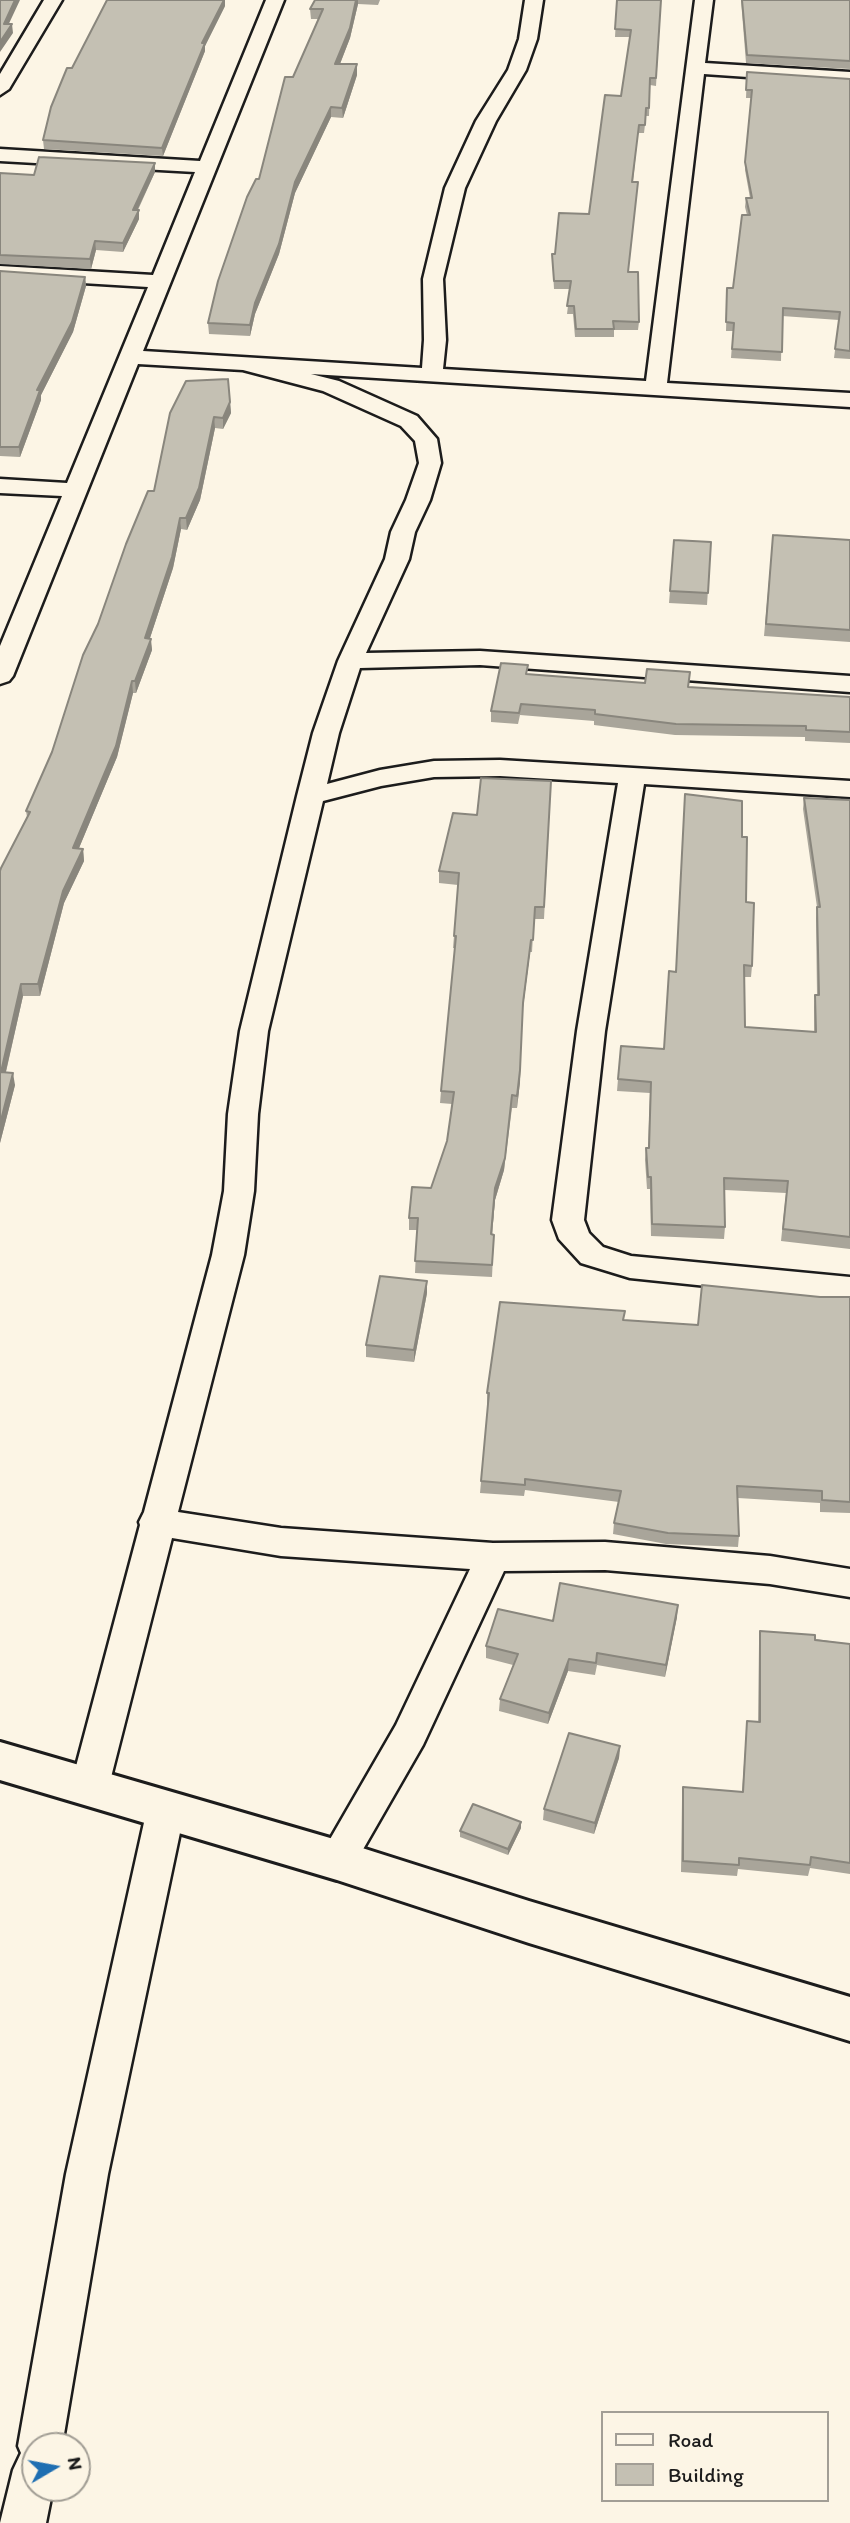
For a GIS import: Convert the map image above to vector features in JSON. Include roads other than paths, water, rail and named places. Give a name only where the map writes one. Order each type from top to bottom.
[{"type":"street","points":[[0,89],[53,0]]},
{"type":"street","points":[[0,676],[9,628],[77,490],[275,0]]},
{"type":"street","points":[[432,373],[435,340],[433,279],[455,188],[480,131],[517,70],[528,38],[534,0]]},
{"type":"street","points":[[656,387],[704,0]]},
{"type":"street","points":[[695,68],[850,78]]},
{"type":"street","points":[[0,155],[207,167]]},
{"type":"street","points":[[0,272],[160,282]]},
{"type":"street","points":[[129,357],[850,400]]},
{"type":"street","points":[[89,1790],[156,1521],[228,1255],[239,1191],[243,1114],[254,1031],[326,733],[350,661],[397,559],[403,532],[418,500],[430,463],[426,439],[409,421],[331,386],[248,365]]},
{"type":"street","points":[[0,486],[77,490]]},
{"type":"street","points":[[350,661],[480,658],[850,684]]},
{"type":"street","points":[[310,796],[380,778],[434,769],[500,768],[850,789]]},
{"type":"street","points":[[632,776],[590,1045],[568,1220],[575,1239],[592,1255],[631,1267],[850,1289]]},
{"type":"street","points":[[156,1521],[281,1542],[493,1557],[605,1556],[770,1570],[850,1583]]},
{"type":"street","points":[[337,1860],[410,1734],[493,1557]]},
{"type":"street","points":[[0,1761],[89,1790],[337,1860],[529,1922],[850,2019]]},
{"type":"street","points":[[42,2432],[87,2174],[166,1810]]},
{"type":"street","points":[[23,2523],[28,2502]]}]
